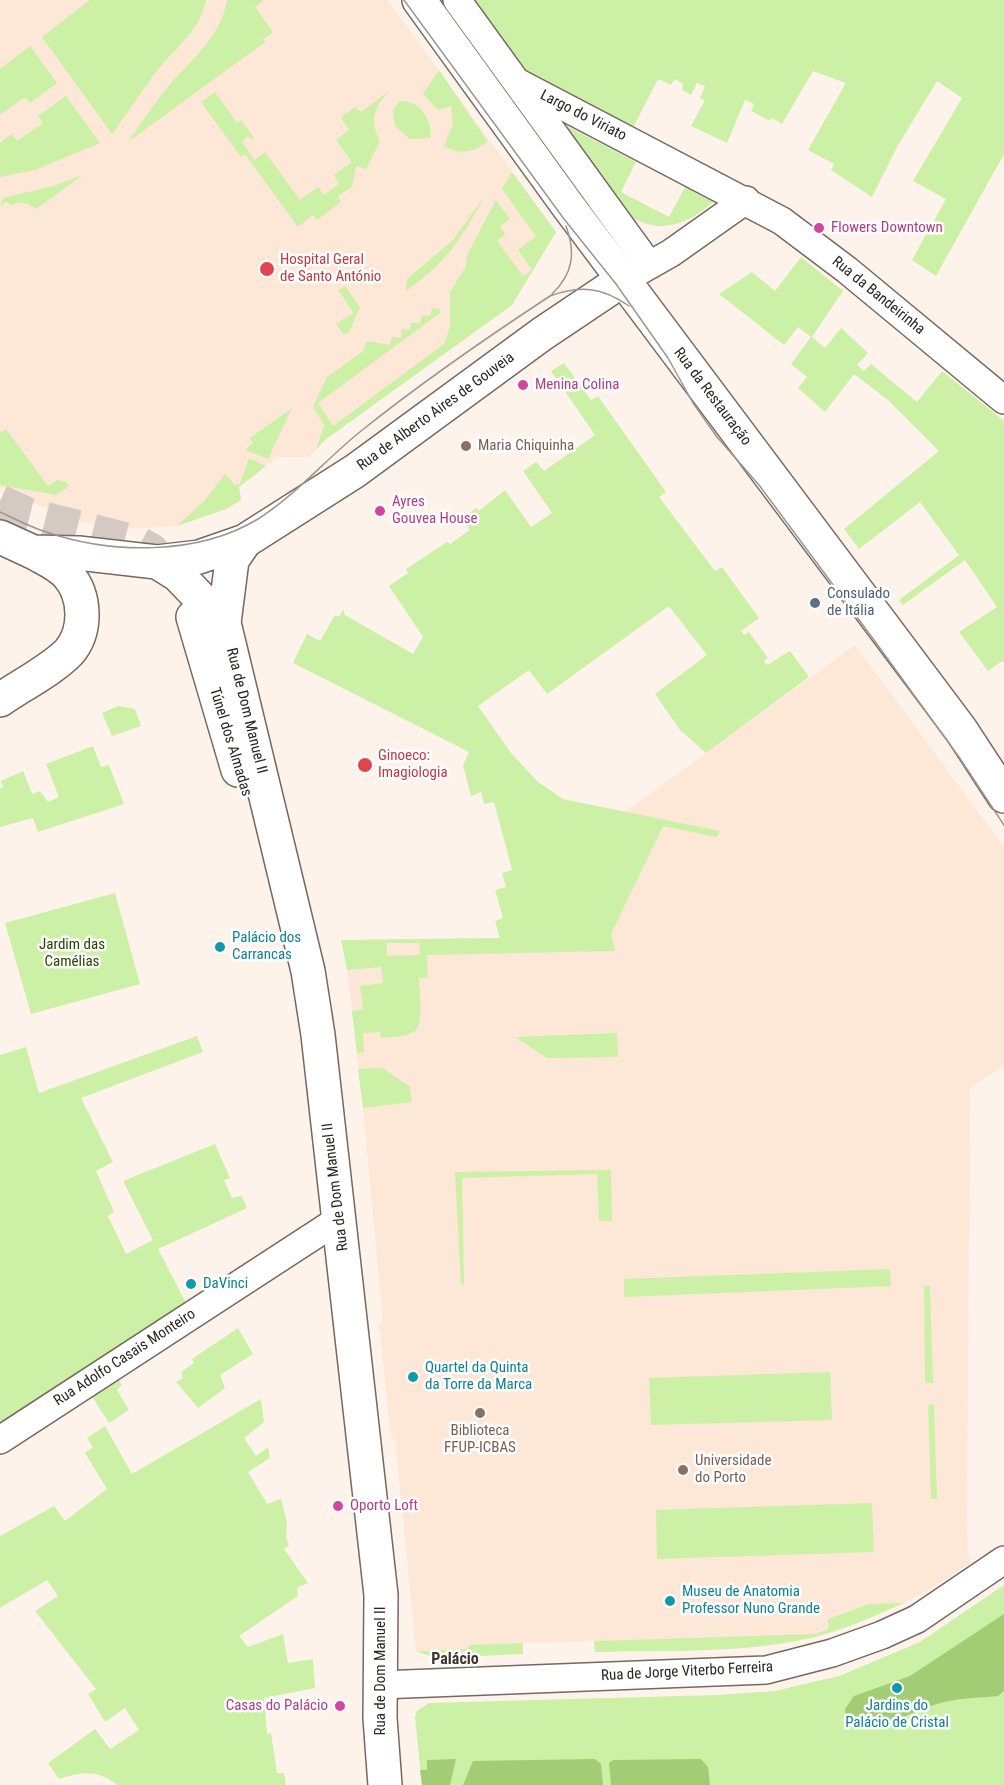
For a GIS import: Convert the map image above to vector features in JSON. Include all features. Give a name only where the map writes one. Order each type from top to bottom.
[{"type":"main road","name":"Rua da Restauração","points":[[419,0],[637,272],[961,730],[1004,796]]},
{"type":"main road","name":"Rua de Alberto Aires de Gouveia","points":[[157,562],[199,557],[245,541],[355,471],[542,334],[637,272]]},
{"type":"main road","points":[[0,537],[53,562],[68,575],[77,590],[81,604],[80,635],[66,655],[0,700]]},
{"type":"main road","name":"Rua de Dom Manuel II","points":[[245,541],[232,560],[208,620],[282,861],[308,971],[340,1218],[381,1594],[381,1777]]},
{"type":"main road","points":[[33,552],[78,553],[157,562],[178,575],[208,620]]},
{"type":"street","points":[[457,0],[517,82]]},
{"type":"street","name":"Largo do Viriato","points":[[517,82],[637,272]]},
{"type":"street","name":"Largo do Viriato","points":[[517,82],[746,200]]},
{"type":"street","points":[[637,272],[746,200]]},
{"type":"street","name":"Rua da Bandeirinha","points":[[746,200],[782,221],[847,270],[1004,400]]},
{"type":"street","points":[[0,549],[33,552]]},
{"type":"street","name":"Rua Adolfo Casais Monteiro","points":[[0,1440],[340,1218]]},
{"type":"street","name":"Rua de Jorge Viterbo Ferreira","points":[[380,1685],[766,1670],[832,1653],[882,1635],[916,1619],[1004,1560]]},
{"type":"shaded area","name":"Hospital Geral de Santo António","points":[[0,0],[388,0],[556,232],[512,305],[325,440],[309,457],[279,457],[266,466],[239,487],[241,500],[226,509],[177,526],[122,529],[66,518],[0,487]]},
{"type":"shaded area","points":[[855,645],[1004,847],[1004,1066],[970,1088],[967,1522],[968,1552],[971,1563],[925,1592],[877,1615],[812,1638],[781,1644],[595,1652],[594,1641],[469,1645],[469,1649],[416,1651],[395,1438],[391,1438],[379,1323],[383,1323],[363,1108],[346,960],[341,940],[500,938],[618,817]]},
{"type":"green space","points":[[90,0],[206,0],[192,31],[153,76],[112,134],[42,37]]},
{"type":"green space","points":[[227,0],[264,0],[255,7],[273,32],[263,39],[265,42],[128,142],[163,93],[210,39],[223,14]]},
{"type":"green space","points":[[474,0],[1004,0],[1004,154],[936,276],[912,260],[946,199],[913,181],[962,98],[937,81],[897,147],[872,197],[831,170],[834,164],[808,150],[846,83],[813,71],[782,124],[772,118],[770,121],[751,111],[754,104],[745,100],[727,143],[691,126],[705,100],[700,98],[705,86],[697,83],[691,95],[682,90],[683,84],[675,79],[671,85],[658,79],[633,128],[526,70]]},
{"type":"green space","points":[[30,46],[57,83],[30,103],[25,97],[0,115],[0,69]]},
{"type":"green space","points":[[439,70],[488,142],[467,152],[456,151],[444,146],[453,124],[451,106],[438,110],[423,94]]},
{"type":"green space","points":[[389,91],[375,115],[375,127],[380,141],[366,169],[356,166],[352,187],[338,196],[341,202],[317,220],[313,215],[298,227],[245,154],[241,157],[201,102],[215,92],[237,123],[241,120],[254,138],[251,140],[248,136],[242,141],[254,160],[265,152],[300,200],[318,187],[324,195],[339,184],[334,175],[352,162],[336,140],[349,130],[341,117],[355,107],[361,112]]},
{"type":"green space","points":[[66,96],[100,143],[35,170],[0,177],[0,143],[11,134],[17,141],[43,123],[38,116]]},
{"type":"green space","points":[[399,102],[415,105],[424,113],[430,125],[430,138],[410,139],[395,126],[393,110]]},
{"type":"green space","points":[[563,124],[636,162],[621,192],[669,217],[685,187],[713,202],[684,221],[664,226],[642,222],[631,217]]},
{"type":"green space","points":[[512,172],[556,232],[512,305],[325,440],[316,450],[324,425],[313,407],[327,377],[363,351],[367,341],[390,345],[392,337],[401,338],[402,329],[410,330],[411,323],[420,323],[422,315],[430,316],[432,308],[440,309],[440,313],[318,403],[333,426],[444,344],[450,327],[450,292],[466,266],[467,255],[496,200],[510,219],[500,226],[505,234],[497,241],[523,276],[532,270],[518,250],[536,236],[502,189]]},
{"type":"green space","points":[[83,175],[36,209],[24,203],[11,205],[6,202],[0,206],[3,198],[53,186]]},
{"type":"green space","points":[[484,197],[460,239],[451,250],[432,270],[406,291],[407,279],[453,240]]},
{"type":"green space","points":[[801,257],[843,291],[812,337],[825,348],[841,328],[868,353],[857,365],[864,371],[871,364],[917,402],[942,371],[1004,421],[1004,663],[1002,661],[988,671],[959,632],[997,607],[965,560],[903,605],[899,600],[959,555],[920,502],[859,549],[844,529],[939,451],[888,400],[854,374],[825,412],[798,388],[807,377],[791,364],[811,337],[798,327],[784,345],[719,294],[752,272],[775,291]]},
{"type":"green space","points":[[345,286],[360,307],[349,332],[344,335],[336,324],[354,313],[338,290]]},
{"type":"green space","points":[[564,363],[591,400],[598,396],[666,492],[659,497],[715,571],[722,567],[759,618],[741,631],[744,635],[749,632],[768,658],[764,661],[767,665],[790,651],[809,677],[706,753],[680,730],[655,694],[707,655],[669,606],[547,694],[529,670],[478,706],[511,753],[538,782],[563,799],[720,831],[717,837],[663,826],[611,934],[615,951],[427,955],[428,978],[419,978],[418,1027],[412,1033],[394,1037],[381,1038],[380,1032],[363,1033],[364,1052],[357,1053],[352,1011],[363,1009],[360,986],[383,983],[381,967],[347,970],[341,940],[500,938],[495,921],[503,918],[495,890],[506,887],[502,873],[512,870],[494,802],[484,804],[481,792],[471,796],[463,765],[469,752],[293,663],[307,634],[320,641],[335,615],[339,617],[343,610],[345,615],[413,654],[423,637],[389,586],[408,573],[406,569],[470,530],[462,518],[476,508],[479,511],[505,490],[531,527],[552,513],[523,471],[536,462],[544,471],[595,435],[551,371]],"holes":[[[387,943],[419,943],[420,955],[387,956]]]},
{"type":"green space","points":[[292,408],[268,459],[245,450],[253,443],[250,438]]},
{"type":"green space","points":[[6,429],[48,486],[57,480],[66,482],[69,486],[57,495],[0,485],[0,433]]},
{"type":"green space","points":[[249,458],[266,466],[239,487],[241,500],[226,509],[177,526],[204,501],[225,474],[235,485],[240,484]]},
{"type":"green space","points":[[118,706],[135,709],[141,726],[112,736],[102,713]]},
{"type":"green space","points":[[93,746],[101,767],[109,765],[124,804],[38,832],[33,818],[0,827],[0,789],[3,787],[1,781],[23,771],[32,794],[40,791],[48,802],[59,797],[46,764]]},
{"type":"green space","name":"Jardim das Camélias","points":[[115,893],[140,984],[31,1014],[5,923]]},
{"type":"green space","points":[[617,1033],[618,1057],[547,1058],[515,1037]]},
{"type":"green space","points":[[197,1036],[203,1052],[81,1098],[113,1162],[96,1171],[114,1212],[108,1216],[126,1254],[153,1240],[123,1181],[215,1144],[230,1178],[224,1180],[232,1198],[242,1196],[247,1208],[158,1249],[186,1303],[0,1425],[0,1055],[26,1047],[39,1093]]},
{"type":"green space","points":[[383,1068],[410,1087],[412,1102],[363,1108],[358,1069]]},
{"type":"green space","points":[[611,1170],[612,1221],[599,1221],[597,1174],[462,1178],[464,1284],[461,1285],[455,1172]]},
{"type":"green space","points":[[890,1269],[891,1286],[624,1297],[624,1279]]},
{"type":"green space","points":[[924,1286],[930,1286],[933,1383],[925,1383]]},
{"type":"green space","points":[[238,1328],[253,1354],[220,1375],[225,1388],[198,1408],[176,1382],[183,1378],[181,1372],[194,1363],[192,1359]]},
{"type":"green space","points":[[830,1372],[832,1420],[651,1425],[649,1378]]},
{"type":"green space","points":[[117,1378],[122,1385],[117,1390],[129,1410],[109,1423],[91,1395]]},
{"type":"green space","points":[[261,1399],[264,1422],[244,1438],[256,1456],[268,1447],[270,1458],[248,1472],[267,1504],[281,1499],[289,1545],[284,1549],[308,1583],[297,1588],[298,1596],[239,1636],[248,1647],[283,1634],[288,1663],[313,1659],[315,1688],[264,1698],[267,1734],[271,1733],[277,1773],[284,1773],[286,1785],[117,1785],[103,1776],[89,1773],[59,1779],[48,1763],[95,1729],[110,1749],[139,1730],[125,1708],[105,1722],[88,1694],[96,1689],[35,1611],[58,1596],[47,1580],[0,1608],[0,1536],[54,1506],[65,1521],[107,1489],[85,1453],[93,1447],[87,1438],[105,1426],[132,1474]]},
{"type":"green space","points":[[934,1404],[937,1499],[931,1499],[928,1405]]},
{"type":"green space","points":[[872,1503],[874,1552],[657,1559],[656,1510]]},
{"type":"green space","name":"Jardins do Palácio de Cristal","points":[[1004,1585],[1004,1785],[422,1785],[415,1717],[417,1711],[429,1703],[717,1695],[775,1691],[839,1676],[920,1642]]},
{"type":"green space","points":[[904,1603],[834,1631],[784,1643],[730,1649],[595,1652],[594,1641],[816,1634],[828,1629],[828,1619],[869,1604]]},
{"type":"green space","points":[[1004,1614],[1004,1691],[998,1696],[944,1702],[875,1726],[853,1726],[846,1718],[845,1709],[854,1696],[910,1676]]},
{"type":"green space","points":[[523,1643],[523,1654],[435,1658],[416,1651],[468,1649],[469,1645]]},
{"type":"green space","points":[[456,1759],[450,1785],[422,1785],[420,1770],[427,1770],[427,1760]]},
{"type":"green space","points":[[595,1759],[601,1764],[603,1785],[463,1785],[473,1761]]},
{"type":"green space","points":[[701,1759],[708,1767],[710,1785],[611,1785],[609,1763],[613,1760]]},
{"type":"tunnel","points":[[0,501],[28,514],[138,542],[152,550],[171,576]]},
{"type":"tram line","points":[[404,0],[564,219],[616,284],[668,358],[693,403],[717,437],[759,485],[874,640],[959,757],[1004,825]]},
{"type":"tram line","points":[[552,294],[564,279],[571,263],[571,245],[566,226]]},
{"type":"tram line","points":[[0,512],[46,532],[98,544],[154,548],[208,540],[258,519],[298,488],[348,442],[384,413],[454,361],[550,296],[571,290],[591,290],[609,295],[629,306]]},
{"type":"place","name":"Flowers Downtown","points":[[819,228]]},
{"type":"place","name":"Hospital Geral de Santo António","points":[[267,269]]},
{"type":"place","name":"Menina Colina","points":[[523,385]]},
{"type":"place","name":"Maria Chiquinha","points":[[466,446]]},
{"type":"place","name":"Ayres Gouvea House","points":[[380,511]]},
{"type":"place","name":"Consulado de Itália","points":[[815,603]]},
{"type":"place","name":"Ginoeco: Imagiologia","points":[[365,765]]},
{"type":"place","name":"Palácio dos Carrancas","points":[[220,947]]},
{"type":"place","name":"DaVinci","points":[[191,1284]]},
{"type":"place","name":"Quartel da Quinta da Torre da Marca","points":[[413,1377]]},
{"type":"place","name":"Biblioteca FFUP-ICBAS","points":[[480,1413]]},
{"type":"place","name":"Universidade do Porto","points":[[683,1470]]},
{"type":"place","name":"Oporto Loft","points":[[338,1506]]},
{"type":"place","name":"Museu de Anatomia Professor Nuno Grande","points":[[670,1601]]},
{"type":"place","name":"Jardins do Palácio de Cristal","points":[[897,1688]]},
{"type":"place","name":"Casas do Palácio","points":[[340,1706]]},
{"type":"district","name":"Palácio","points":[[455,1660]]}]
